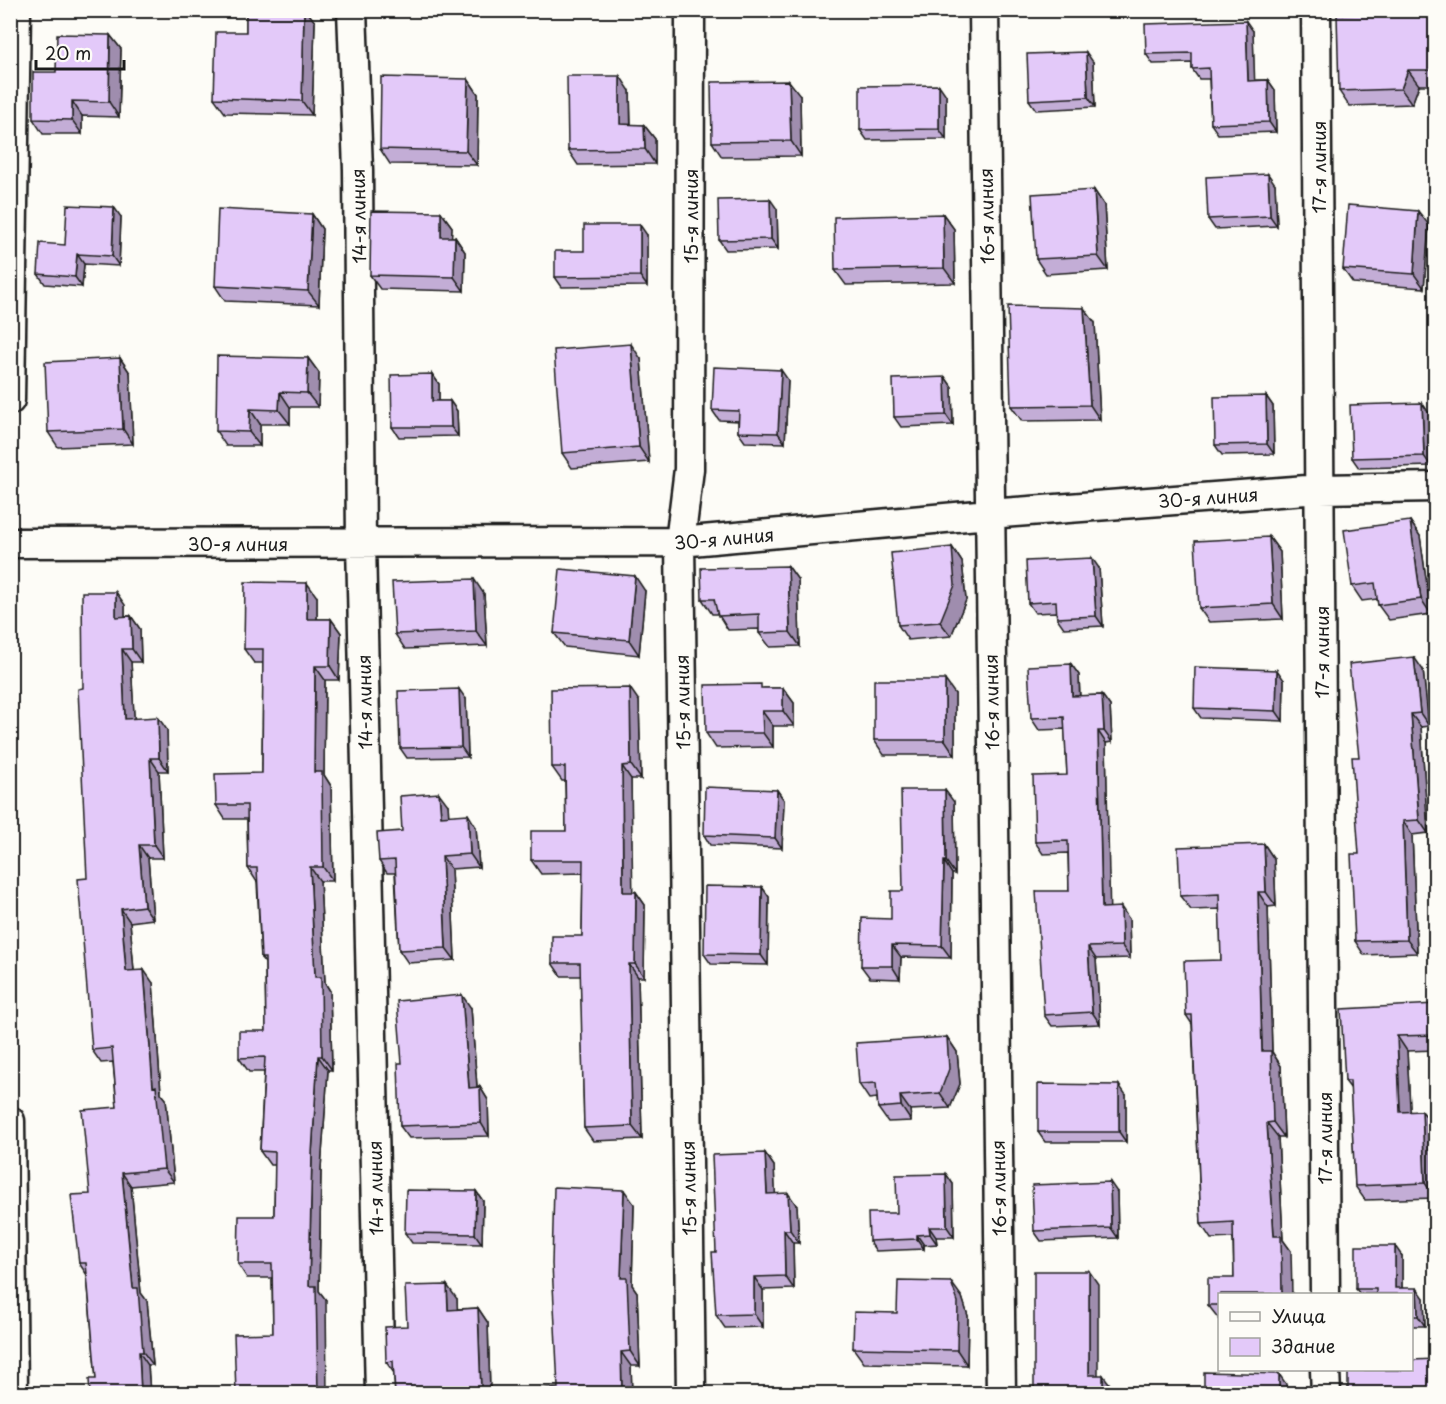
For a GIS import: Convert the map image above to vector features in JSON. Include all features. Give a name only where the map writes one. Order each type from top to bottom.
[{"type":"street","points":[[10,400],[16,10]]},
{"type":"street","name":"14-я линия","points":[[352,10],[358,170],[361,543],[380,1394]]},
{"type":"street","name":"15-я линия","points":[[690,10],[689,469],[680,542],[691,1394]]},
{"type":"street","name":"16-я линия","points":[[984,10],[1001,1394]]},
{"type":"street","name":"17-я линия","points":[[1316,10],[1325,1293]]},
{"type":"street","name":"30-я линия","points":[[10,543],[680,542],[989,514],[1320,489],[1436,487]]},
{"type":"street","points":[[10,1121],[13,1394]]},
{"type":"street","points":[[1325,1371],[1326,1394]]},
{"type":"building","points":[[246,10],[304,10],[302,101],[214,98],[216,32],[246,32]]},
{"type":"building","points":[[1436,11],[1436,70],[1408,70],[1401,89],[1339,91],[1337,15]]},
{"type":"building","points":[[1246,21],[1248,81],[1268,80],[1269,122],[1211,124],[1209,68],[1192,69],[1192,53],[1146,54],[1145,24]]},
{"type":"building","points":[[57,34],[110,35],[109,102],[72,101],[72,120],[33,119],[33,72],[56,72]]},
{"type":"building","points":[[1086,52],[1088,97],[1029,100],[1027,54]]},
{"type":"building","points":[[567,76],[620,76],[620,124],[644,125],[645,149],[568,150]]},
{"type":"building","points":[[381,77],[468,79],[466,151],[380,149]]},
{"type":"building","points":[[789,81],[791,141],[712,142],[711,82]]},
{"type":"building","points":[[939,85],[939,129],[860,130],[860,86]]},
{"type":"building","points":[[1268,174],[1270,216],[1208,219],[1206,177]]},
{"type":"building","points":[[1094,190],[1098,256],[1036,259],[1032,194]]},
{"type":"building","points":[[770,199],[771,239],[719,240],[718,200]]},
{"type":"building","points":[[67,205],[114,207],[112,256],[77,254],[75,277],[38,274],[40,243],[65,245]]},
{"type":"building","points":[[1348,205],[1418,211],[1414,274],[1343,269]]},
{"type":"building","points":[[218,209],[312,214],[308,291],[215,286]]},
{"type":"building","points":[[371,211],[441,212],[441,237],[455,237],[454,277],[370,275]]},
{"type":"building","points":[[943,214],[944,268],[835,270],[834,217]]},
{"type":"building","points":[[584,225],[640,225],[640,276],[555,277],[555,251],[584,251]]},
{"type":"building","points":[[1008,306],[1084,308],[1090,405],[1011,406]]},
{"type":"building","points":[[631,344],[639,447],[562,453],[554,350]]},
{"type":"building","points":[[217,356],[308,358],[307,393],[280,392],[279,410],[250,409],[249,432],[216,431]]},
{"type":"building","points":[[120,358],[123,429],[48,432],[45,362]]},
{"type":"building","points":[[714,367],[781,370],[778,433],[738,432],[739,411],[712,410]]},
{"type":"building","points":[[432,374],[432,401],[450,401],[451,427],[392,427],[391,375]]},
{"type":"building","points":[[945,377],[946,415],[894,417],[893,379]]},
{"type":"building","points":[[1266,396],[1267,444],[1215,445],[1214,397]]},
{"type":"building","points":[[1422,403],[1424,456],[1352,458],[1350,405]]},
{"type":"building","points":[[1410,521],[1421,599],[1378,605],[1375,583],[1352,586],[1344,530]]},
{"type":"building","points":[[1269,537],[1273,604],[1199,608],[1195,541]]},
{"type":"building","points":[[952,547],[955,585],[940,622],[898,625],[891,553]]},
{"type":"building","points":[[1092,558],[1096,616],[1057,618],[1056,601],[1028,603],[1026,561]]},
{"type":"building","points":[[788,566],[790,632],[759,633],[759,614],[718,616],[714,599],[702,599],[701,568]]},
{"type":"building","points":[[560,569],[635,576],[629,640],[554,633]]},
{"type":"building","points":[[474,579],[476,631],[395,634],[392,582]]},
{"type":"building","points":[[245,582],[307,583],[307,619],[331,619],[330,666],[315,666],[314,772],[322,772],[323,867],[310,867],[315,977],[321,977],[322,1056],[318,1056],[312,1154],[309,1286],[316,1286],[318,1394],[236,1394],[234,1334],[273,1333],[272,1264],[238,1264],[239,1216],[274,1216],[275,1152],[260,1151],[265,1057],[239,1058],[239,1031],[266,1031],[265,958],[261,958],[257,868],[248,868],[247,805],[216,805],[215,774],[262,773],[263,649],[244,649]]},
{"type":"building","points":[[82,592],[116,592],[116,617],[131,616],[132,649],[122,649],[125,719],[158,717],[159,758],[150,758],[154,845],[139,845],[144,906],[121,909],[126,971],[144,970],[153,1087],[156,1086],[164,1169],[122,1173],[133,1288],[138,1288],[143,1352],[139,1352],[141,1394],[90,1394],[89,1379],[96,1379],[86,1263],[79,1263],[71,1195],[90,1194],[82,1110],[117,1107],[112,1048],[92,1050],[78,879],[87,878],[78,689],[83,688]]},
{"type":"building","points":[[1414,657],[1420,713],[1411,714],[1419,820],[1403,821],[1407,940],[1355,941],[1351,854],[1359,854],[1352,757],[1359,757],[1349,664]]},
{"type":"building","points":[[1071,664],[1072,696],[1102,695],[1104,731],[1098,731],[1102,908],[1121,907],[1122,946],[1088,947],[1092,1012],[1044,1015],[1036,891],[1069,891],[1068,841],[1035,842],[1033,776],[1067,775],[1064,717],[1031,718],[1028,666]]},
{"type":"building","points":[[1195,667],[1277,670],[1276,711],[1194,708]]},
{"type":"building","points":[[874,680],[945,680],[945,740],[874,740]]},
{"type":"building","points":[[761,684],[761,688],[783,688],[783,711],[762,711],[763,733],[706,733],[705,685]]},
{"type":"building","points":[[630,688],[631,765],[622,766],[623,892],[636,892],[635,964],[629,964],[632,1126],[584,1128],[580,963],[552,963],[552,936],[582,936],[583,860],[531,860],[531,831],[566,831],[565,767],[552,767],[551,689]]},
{"type":"building","points":[[459,689],[461,747],[400,748],[398,691]]},
{"type":"building","points":[[705,787],[777,790],[775,838],[704,835]]},
{"type":"building","points":[[901,790],[945,790],[946,861],[944,861],[942,946],[892,945],[892,966],[861,966],[862,918],[891,919],[891,891],[903,891]]},
{"type":"building","points":[[439,793],[441,816],[468,814],[470,854],[442,856],[446,948],[399,950],[395,860],[379,861],[377,833],[402,831],[400,796]]},
{"type":"building","points":[[1264,844],[1266,892],[1258,892],[1262,1051],[1271,1051],[1273,1122],[1267,1123],[1274,1236],[1281,1236],[1282,1293],[1218,1293],[1218,1305],[1208,1305],[1208,1278],[1234,1278],[1233,1222],[1201,1224],[1192,1015],[1186,1015],[1184,961],[1221,960],[1219,894],[1180,896],[1178,847]]},
{"type":"building","points":[[705,886],[762,887],[761,955],[704,954]]},
{"type":"building","points":[[462,995],[469,1088],[480,1087],[481,1123],[400,1126],[398,1063],[402,1063],[397,1001]]},
{"type":"building","points":[[1436,1004],[1436,1035],[1397,1036],[1400,1112],[1422,1111],[1425,1183],[1355,1186],[1350,1081],[1345,1081],[1341,1009]]},
{"type":"building","points":[[947,1037],[949,1069],[940,1093],[900,1096],[901,1106],[878,1108],[876,1083],[859,1084],[856,1043]]},
{"type":"building","points":[[1038,1084],[1119,1085],[1119,1132],[1038,1132]]},
{"type":"building","points":[[765,1153],[767,1194],[788,1193],[790,1230],[784,1230],[785,1276],[754,1277],[754,1314],[716,1315],[712,1252],[716,1252],[712,1155]]},
{"type":"building","points":[[946,1174],[947,1227],[929,1227],[930,1234],[917,1235],[917,1239],[869,1241],[868,1213],[897,1213],[896,1175]]},
{"type":"building","points":[[1110,1182],[1111,1228],[1034,1231],[1032,1185]]},
{"type":"building","points":[[554,1187],[624,1190],[621,1278],[627,1278],[630,1351],[621,1352],[622,1394],[395,1394],[393,1361],[386,1362],[385,1327],[407,1326],[405,1286],[447,1285],[448,1310],[478,1308],[481,1392],[558,1388],[552,1264]]},
{"type":"building","points":[[406,1190],[476,1191],[475,1234],[405,1233]]},
{"type":"building","points":[[1356,1246],[1395,1246],[1395,1288],[1417,1288],[1418,1316],[1413,1316],[1413,1293],[1376,1293],[1376,1289],[1356,1289]]},
{"type":"building","points":[[1034,1271],[1089,1271],[1089,1375],[1103,1375],[1103,1394],[1034,1394]]},
{"type":"building","points":[[898,1281],[951,1282],[958,1302],[957,1350],[853,1348],[854,1312],[897,1313]]},
{"type":"building","points":[[1436,1359],[1436,1394],[1348,1394],[1348,1371],[1413,1371],[1413,1360]]},
{"type":"building","points":[[1204,1372],[1279,1374],[1279,1394],[1204,1394]]}]
